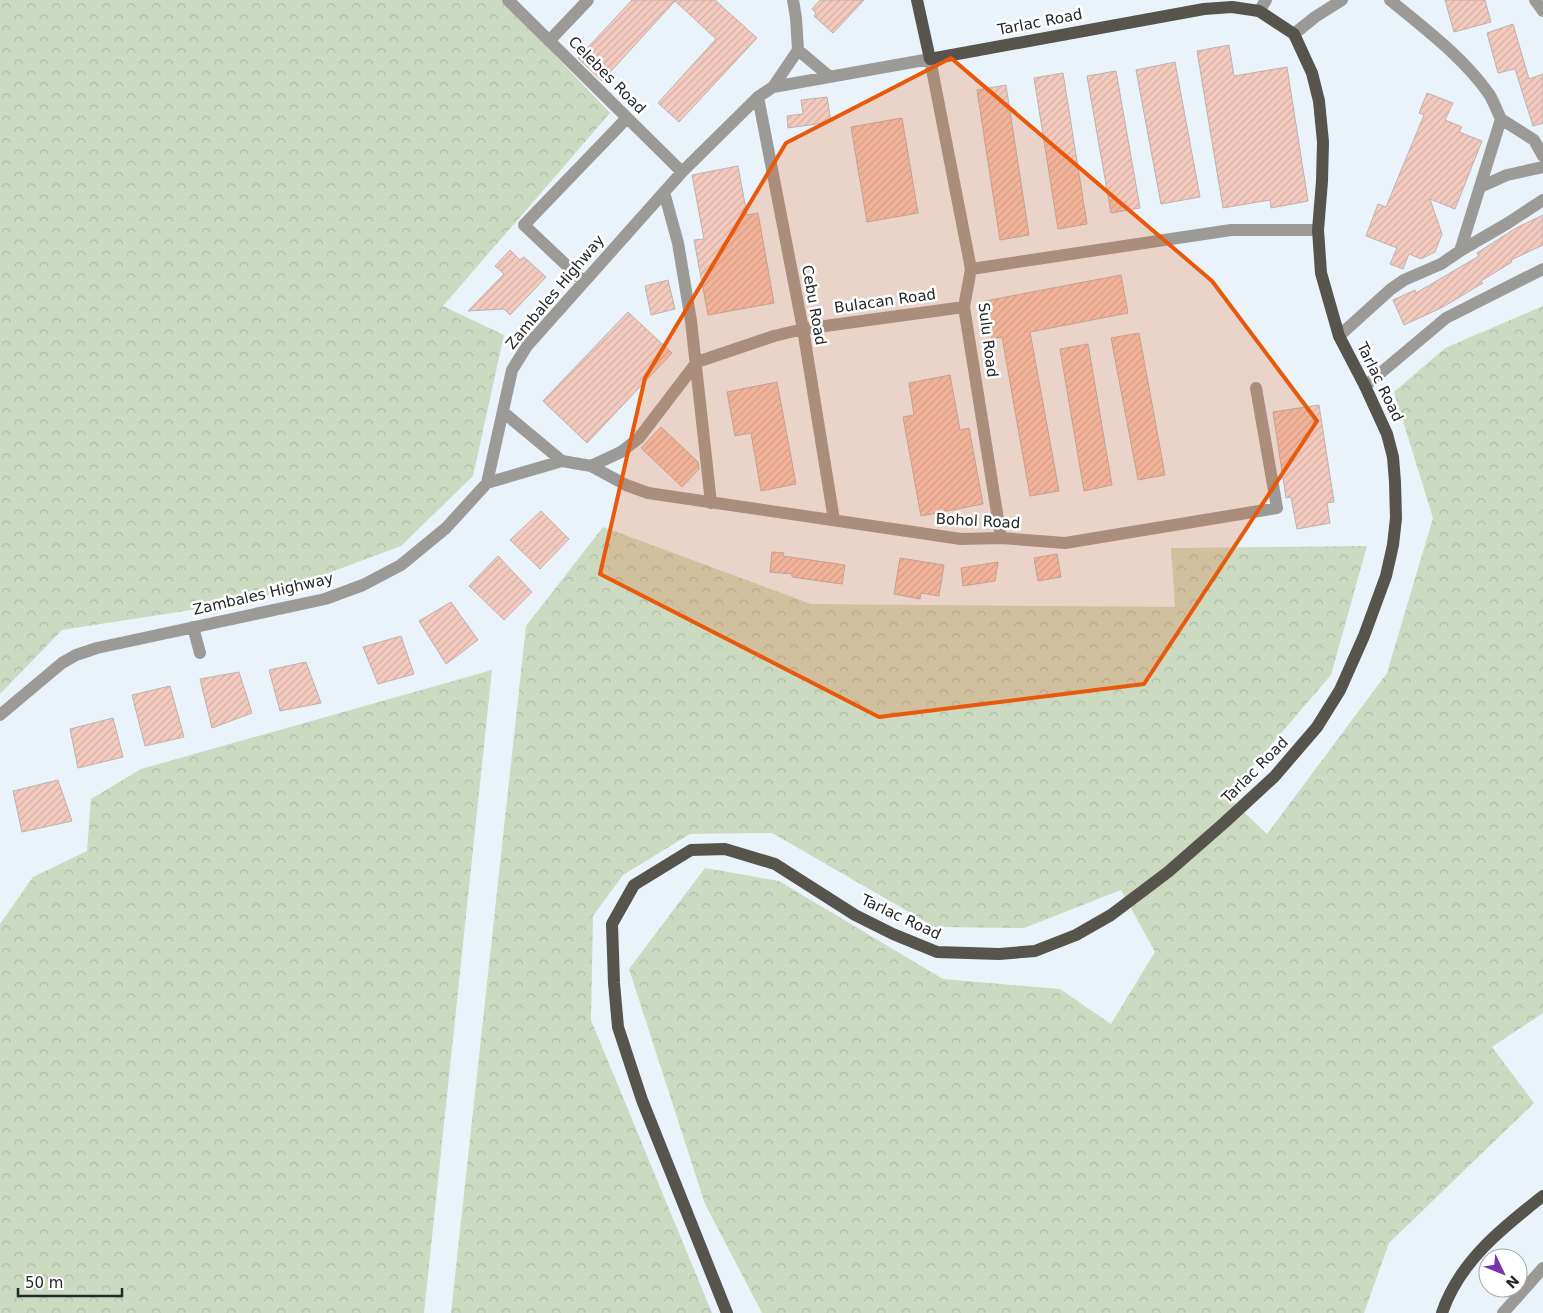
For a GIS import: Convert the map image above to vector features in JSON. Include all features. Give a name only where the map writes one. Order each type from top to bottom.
[{"type":"main road","points":[[917,0],[930,59]]},
{"type":"main road","name":"Tarlac Road","points":[[727,1313],[642,1100],[618,1027],[612,924],[634,885],[691,850],[725,849],[775,864],[855,914],[893,934],[937,952],[999,954],[1035,951],[1076,935],[1111,915],[1175,866],[1274,777],[1317,728],[1340,690],[1364,636],[1386,576],[1393,545],[1396,518],[1393,457],[1387,434],[1339,336],[1321,273],[1318,230],[1323,142],[1319,101],[1312,73],[1294,34],[1262,5],[1204,8],[930,59]]},
{"type":"main road","points":[[1442,1313],[1445,1304],[1464,1271],[1489,1241],[1543,1196]]},
{"type":"street","name":"Celebes Road","points":[[508,0],[682,172]]},
{"type":"street","points":[[549,41],[588,0]]},
{"type":"street","points":[[773,87],[798,50],[796,18],[792,0]]},
{"type":"street","points":[[1294,34],[1342,0]]},
{"type":"street","points":[[1390,0],[1461,62],[1489,95],[1502,119],[1534,140],[1543,156]]},
{"type":"street","points":[[1535,0],[1543,11]]},
{"type":"street","points":[[798,50],[830,77]]},
{"type":"street","name":"Zambales Highway","points":[[0,716],[52,670],[76,655],[97,648],[325,598],[363,585],[401,565],[446,528],[487,483],[512,370],[527,346],[682,172],[758,97],[773,87],[930,59]]},
{"type":"street","name":"Sulu Road","points":[[930,59],[971,269],[964,307],[1001,538]]},
{"type":"street","name":"Cebu Road","points":[[758,97],[803,329],[834,520]]},
{"type":"street","points":[[583,282],[524,225],[627,118]]},
{"type":"street","points":[[1460,251],[1502,119]]},
{"type":"street","points":[[1480,187],[1507,175],[1543,167]]},
{"type":"street","points":[[664,192],[678,243],[697,362],[711,503]]},
{"type":"street","points":[[1339,336],[1391,289],[1404,280],[1442,264],[1543,200]]},
{"type":"street","points":[[971,269],[1231,230],[1318,230]]},
{"type":"street","points":[[1365,386],[1446,318],[1543,269]]},
{"type":"street","name":"Bulacan Road","points":[[697,362],[774,336],[803,329],[964,307]]},
{"type":"street","points":[[592,466],[621,452],[639,438],[697,362]]},
{"type":"street","name":"Bohol Road","points":[[487,483],[562,461],[592,466],[626,485],[648,493],[961,539],[1001,538],[1065,543],[1277,508],[1256,388]]},
{"type":"street","points":[[503,412],[562,461]]},
{"type":"street","points":[[193,627],[200,653]]},
{"type":"street","points":[[1503,1313],[1543,1268]]},
{"type":"street","points":[[1531,1280],[1543,1286]]},
{"type":"highlighted area","points":[[951,58],[1212,281],[1317,421],[1144,684],[879,717],[600,574],[645,378],[786,143]]},
{"type":"green space","points":[[0,0],[502,0],[610,113],[443,306],[504,335],[473,476],[401,546],[256,600],[62,630],[0,694]]},
{"type":"green space","points":[[1543,306],[1543,1013],[1492,1047],[1534,1103],[1389,1243],[1364,1313],[762,1313],[705,1204],[629,969],[705,868],[779,881],[943,979],[1060,989],[1111,1024],[1155,952],[1121,890],[1024,928],[935,927],[772,833],[690,834],[623,875],[593,916],[591,1020],[712,1313],[451,1313],[526,626],[603,527],[811,604],[1175,607],[1171,548],[1367,546],[1331,675],[1227,796],[1267,834],[1387,673],[1433,518],[1394,392],[1445,348]]},
{"type":"green space","points":[[492,670],[424,1313],[0,1313],[0,924],[33,877],[87,851],[91,799],[141,769]]},
{"type":"building","points":[[632,0],[715,0],[757,38],[679,122],[658,103],[716,39],[675,1],[602,81],[578,58]]},
{"type":"building","points":[[820,0],[864,0],[833,33],[814,16],[816,13],[812,9]]},
{"type":"building","points":[[1445,0],[1485,0],[1491,22],[1454,32]]},
{"type":"building","points":[[1513,24],[1529,79],[1543,74],[1543,123],[1533,126],[1515,69],[1498,73],[1487,33]]},
{"type":"building","points":[[1229,45],[1234,76],[1287,67],[1308,201],[1271,208],[1270,200],[1223,208],[1197,51]]},
{"type":"building","points":[[1175,62],[1200,197],[1161,204],[1136,70]]},
{"type":"building","points":[[1116,71],[1140,208],[1111,213],[1087,76]]},
{"type":"building","points":[[1063,73],[1087,224],[1058,229],[1034,78]]},
{"type":"building","points":[[1006,85],[1029,235],[1000,240],[977,90]]},
{"type":"building","points":[[1427,93],[1453,103],[1445,120],[1462,127],[1459,132],[1482,141],[1455,209],[1430,199],[1442,234],[1435,252],[1421,259],[1409,254],[1403,269],[1390,264],[1397,248],[1366,236],[1378,204],[1386,207],[1424,115],[1419,113]]},
{"type":"building","points":[[827,97],[831,122],[788,128],[787,116],[803,114],[801,100]]},
{"type":"building","points":[[902,118],[918,213],[867,222],[851,127]]},
{"type":"building","points":[[738,166],[747,215],[758,213],[774,303],[708,315],[694,240],[704,239],[692,175]]},
{"type":"building","points":[[1543,215],[1543,245],[1511,260],[1512,262],[1481,281],[1483,283],[1441,308],[1404,325],[1393,300],[1415,290],[1416,293],[1479,256],[1477,253],[1516,228]]},
{"type":"building","points":[[510,250],[520,260],[524,257],[546,277],[510,315],[504,309],[468,311],[504,274],[495,266]]},
{"type":"building","points":[[1121,275],[1128,313],[1030,332],[1059,491],[1030,496],[1002,337],[992,339],[985,301]]},
{"type":"building","points":[[668,280],[675,309],[651,315],[645,286]]},
{"type":"building","points":[[628,312],[672,353],[587,443],[543,401]]},
{"type":"building","points":[[1139,333],[1165,475],[1138,480],[1111,338]]},
{"type":"building","points":[[1088,344],[1112,485],[1084,491],[1060,349]]},
{"type":"building","points":[[950,375],[960,430],[969,428],[983,504],[921,516],[903,417],[914,415],[909,383]]},
{"type":"building","points":[[777,382],[796,484],[761,491],[751,433],[735,436],[727,392]]},
{"type":"building","points":[[1319,405],[1334,502],[1327,503],[1330,523],[1297,529],[1291,497],[1286,498],[1273,412]]},
{"type":"building","points":[[661,427],[698,462],[699,469],[682,487],[641,448]]},
{"type":"building","points":[[541,511],[569,539],[540,569],[510,540]]},
{"type":"building","points":[[772,552],[784,553],[783,556],[845,565],[842,584],[792,577],[792,574],[770,572]]},
{"type":"building","points":[[1057,554],[1061,577],[1038,581],[1034,558]]},
{"type":"building","points":[[498,556],[532,592],[504,620],[469,586]]},
{"type":"building","points":[[900,558],[944,565],[939,596],[921,593],[920,599],[894,594]]},
{"type":"building","points":[[998,562],[995,581],[963,586],[961,568]]},
{"type":"building","points":[[451,602],[478,640],[446,664],[419,621]]},
{"type":"building","points":[[401,636],[414,674],[378,684],[363,647]]},
{"type":"building","points":[[306,662],[321,703],[280,711],[269,670]]},
{"type":"building","points":[[239,672],[252,713],[212,728],[200,679]]},
{"type":"building","points":[[170,686],[184,737],[145,746],[132,695]]},
{"type":"building","points":[[113,718],[123,757],[78,768],[70,729]]},
{"type":"building","points":[[58,780],[72,821],[22,832],[13,791]]}]
